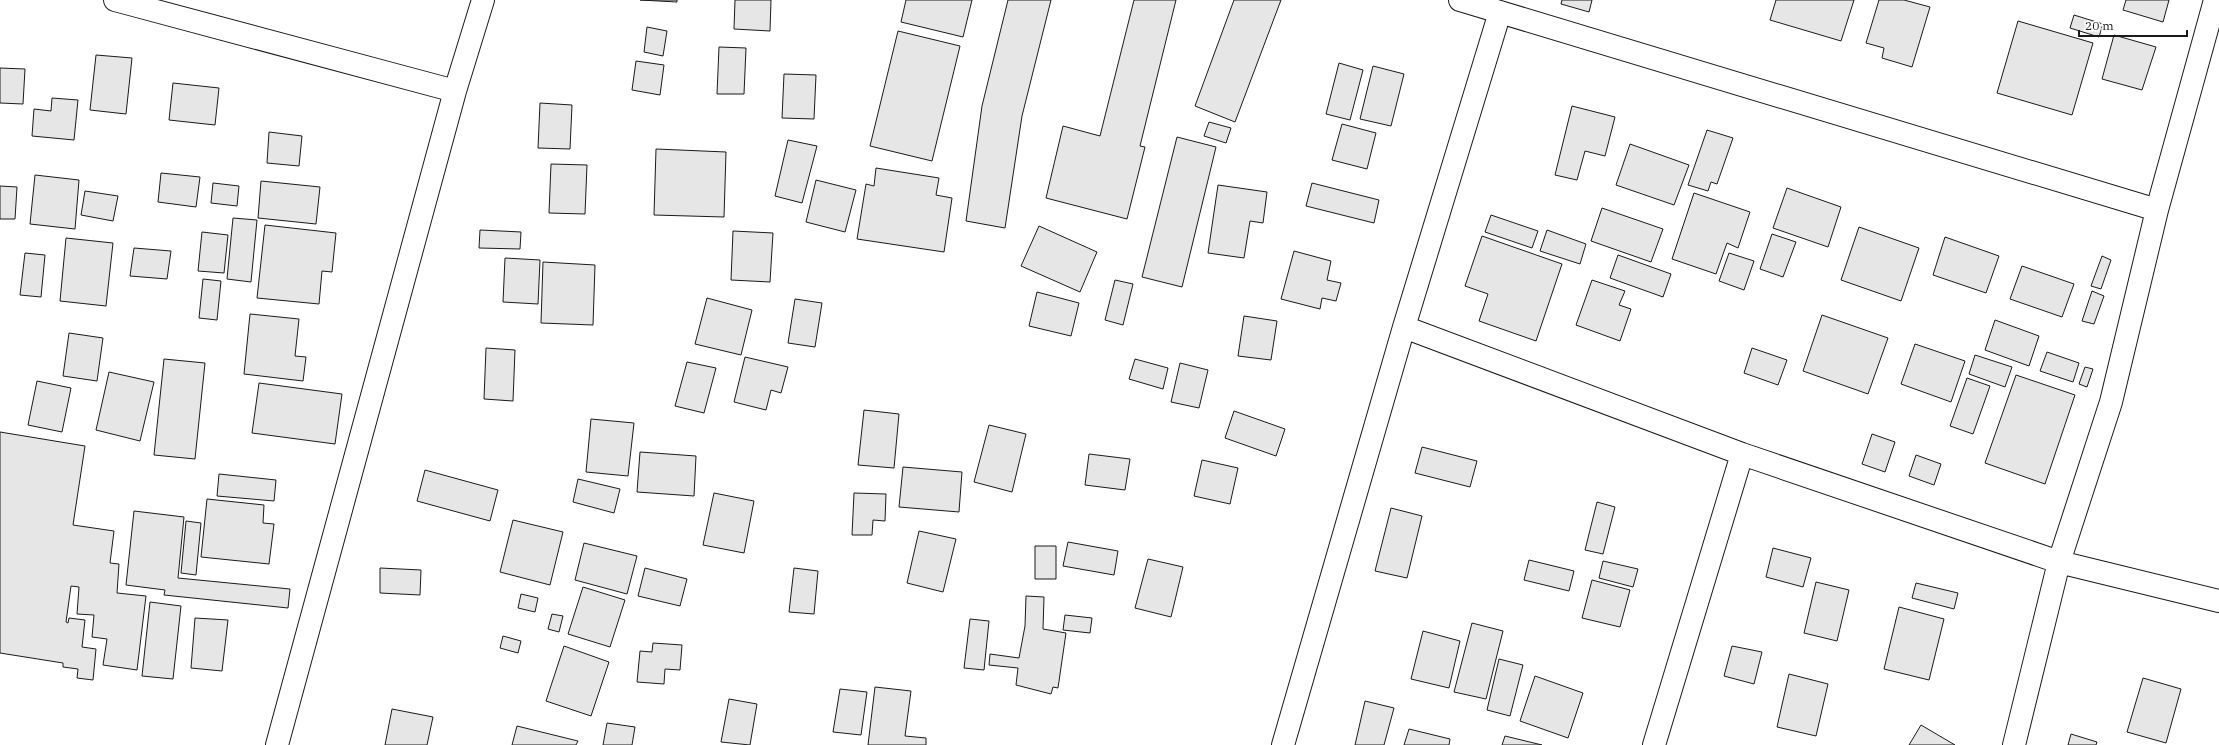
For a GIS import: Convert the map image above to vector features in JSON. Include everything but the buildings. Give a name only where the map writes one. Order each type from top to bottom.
[{"type":"street","points":[[115,0],[456,91]]},
{"type":"street","points":[[277,745],[456,91],[483,0]]},
{"type":"street","points":[[1460,0],[2157,210]]},
{"type":"street","points":[[2014,745],[2060,562],[2111,402],[2157,210],[2215,0]]},
{"type":"street","points":[[1283,745],[1404,327],[1500,12]]},
{"type":"street","points":[[1404,327],[1742,454],[2060,562],[2219,601]]},
{"type":"street","points":[[1654,745],[1742,454]]}]
